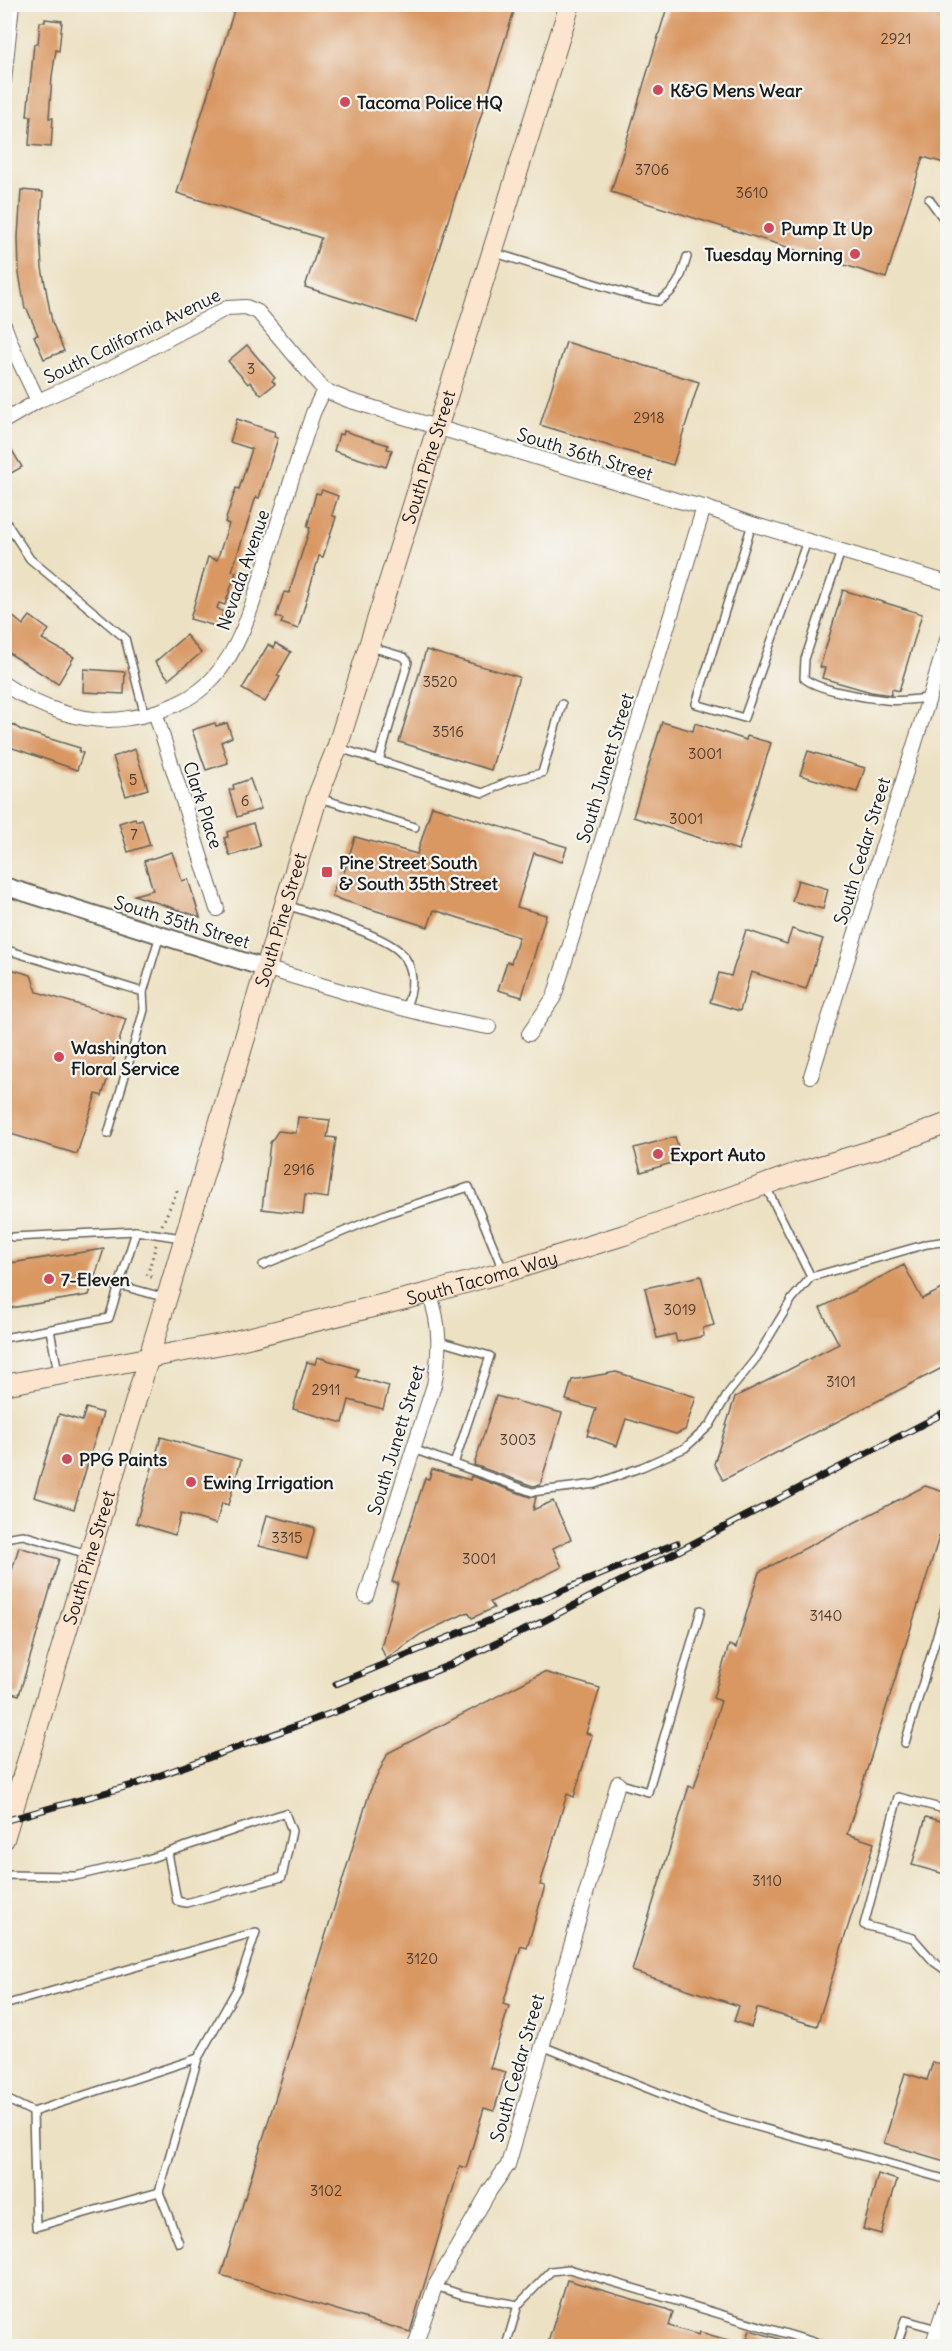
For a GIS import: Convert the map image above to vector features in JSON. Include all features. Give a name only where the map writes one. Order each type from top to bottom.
[{"type":"main road","name":"South Pine Street","points":[[4,1839],[317,798],[337,748],[570,4]]},
{"type":"main road","name":"South Tacoma Way","points":[[4,1385],[227,1342],[429,1293],[624,1235],[765,1185],[944,1129]]},
{"type":"street","points":[[4,81],[12,4]]},
{"type":"street","name":"South 36th Street","points":[[246,307],[265,318],[324,390],[348,400],[948,583]]},
{"type":"street","name":"South California Avenue","points":[[4,421],[38,401],[110,369],[227,308],[246,307]]},
{"type":"street","points":[[4,325],[38,401]]},
{"type":"street","name":"Nevada Avenue","points":[[4,684],[24,696],[68,714],[101,721],[150,714],[193,695],[214,678],[234,648],[253,601],[313,413],[324,390]]},
{"type":"street","name":"South Junett Street","points":[[529,1034],[554,997],[704,507]]},
{"type":"street","name":"South Cedar Street","points":[[811,1076],[948,637]]},
{"type":"street","name":"Clark Place","points":[[150,714],[217,909]]},
{"type":"street","name":"South 35th Street","points":[[4,886],[265,969],[459,1022],[489,1027]]},
{"type":"street","name":"South Junett Street","points":[[366,1596],[434,1385],[439,1341],[437,1317],[429,1293]]},
{"type":"street","name":"South Cedar Street","points":[[415,2346],[435,2286],[490,2190],[508,2165],[618,1783]]},
{"type":"street","points":[[932,2346],[942,2322],[948,2298]]},
{"type":"lane","points":[[929,199],[948,225]]},
{"type":"lane","points":[[493,252],[634,296],[659,301],[671,293],[676,286],[687,256]]},
{"type":"lane","points":[[4,519],[30,559],[125,638],[150,714]]},
{"type":"lane","points":[[752,524],[696,704],[744,718],[807,541]]},
{"type":"lane","points":[[841,551],[805,659],[804,678],[809,683],[824,687],[888,700],[929,698]]},
{"type":"lane","points":[[368,647],[404,657],[408,662],[379,761]]},
{"type":"lane","points":[[337,748],[483,793],[509,781],[543,773],[562,704]]},
{"type":"lane","points":[[317,798],[415,827]]},
{"type":"lane","points":[[285,904],[378,939],[400,952],[413,980],[411,995],[405,1008]]},
{"type":"lane","points":[[108,1134],[144,1010],[143,992],[160,935]]},
{"type":"lane","points":[[4,949],[143,992]]},
{"type":"lane","points":[[765,1185],[811,1277]]},
{"type":"lane","points":[[263,1265],[388,1213],[470,1187],[504,1272]]},
{"type":"lane","points":[[13,1237],[136,1231],[184,1239]]},
{"type":"lane","points":[[4,1338],[109,1318],[136,1231]]},
{"type":"lane","points":[[413,1449],[532,1492],[595,1484],[642,1467],[685,1448],[710,1425],[729,1392],[757,1357],[792,1299],[811,1277],[927,1244],[948,1241]]},
{"type":"lane","points":[[119,1285],[166,1298]]},
{"type":"lane","points":[[50,1330],[58,1375]]},
{"type":"lane","points":[[439,1341],[490,1356],[454,1464]]},
{"type":"lane","points":[[4,1538],[23,1535],[90,1555]]},
{"type":"lane","points":[[905,1743],[948,1598]]},
{"type":"lane","points":[[618,1783],[648,1792],[701,1610]]},
{"type":"lane","points":[[948,1810],[898,1797],[864,1925],[913,1938],[934,1962],[948,1972]]},
{"type":"lane","points":[[4,1875],[76,1876],[148,1859],[285,1814],[292,1831],[282,1876],[186,1903],[177,1900],[168,1853]]},
{"type":"lane","points":[[11,2003],[256,1932],[237,1989],[198,2058],[159,2192],[179,2243]]},
{"type":"lane","points":[[542,2046],[712,2114],[948,2180]]},
{"type":"lane","points":[[4,2098],[33,2112],[198,2058]]},
{"type":"lane","points":[[33,2112],[36,2227],[159,2192]]},
{"type":"lane","points":[[506,2346],[518,2305],[551,2271],[569,2269],[826,2346]]},
{"type":"lane","points":[[435,2286],[463,2295],[518,2305]]},
{"type":"lane","points":[[897,2346],[905,2320],[942,2322]]},
{"type":"path","points":[[152,1277],[147,1276],[159,1234],[178,1190]]},
{"type":"building","name":"Tacoma Police HQ","points":[[236,4],[494,4],[514,11],[416,322],[305,287],[321,238],[177,193]]},
{"type":"building","points":[[668,4],[948,4],[948,164],[923,157],[886,278],[611,192]]},
{"type":"building","points":[[45,19],[62,21],[59,51],[56,50],[52,76],[49,118],[53,118],[51,147],[29,145],[31,116],[27,116],[34,44],[38,44],[40,22],[45,22]]},
{"type":"building","points":[[21,190],[43,192],[40,234],[42,268],[52,322],[64,351],[44,359],[34,336],[38,335],[25,309],[19,273],[18,237]]},
{"type":"building","points":[[566,342],[699,382],[673,465],[540,425]]},
{"type":"building","points":[[247,345],[275,378],[272,381],[275,384],[261,395],[228,361]]},
{"type":"building","points":[[237,419],[275,432],[274,437],[278,438],[232,571],[236,572],[225,605],[219,603],[217,608],[223,612],[219,627],[190,619],[208,557],[217,560],[229,524],[225,522],[252,449],[230,442]]},
{"type":"building","points":[[344,431],[388,445],[387,449],[392,450],[386,467],[334,451],[339,434],[343,435]]},
{"type":"building","points":[[4,437],[22,467],[4,477]]},
{"type":"building","points":[[322,490],[338,496],[332,515],[336,517],[323,557],[319,556],[298,629],[281,623],[283,619],[276,617],[284,592],[289,593],[310,528],[307,527],[316,493],[320,494]]},
{"type":"building","points":[[843,590],[922,614],[899,691],[892,689],[891,695],[871,692],[822,678],[825,668],[820,667]]},
{"type":"building","points":[[4,609],[23,625],[30,616],[49,630],[42,639],[74,657],[58,684],[4,650]]},
{"type":"building","points":[[186,635],[201,653],[169,679],[155,662]]},
{"type":"building","points":[[275,643],[291,652],[265,702],[242,689],[268,645],[274,648]]},
{"type":"building","points":[[426,650],[519,677],[491,770],[399,742]]},
{"type":"building","points":[[84,669],[125,672],[124,694],[83,692]]},
{"type":"building","points":[[4,719],[21,730],[80,748],[79,752],[83,753],[77,770],[4,745]]},
{"type":"building","points":[[662,722],[693,731],[695,723],[746,740],[747,736],[771,743],[738,850],[633,817]]},
{"type":"building","points":[[215,723],[216,726],[227,723],[232,737],[221,742],[228,763],[206,770],[192,730]]},
{"type":"building","points":[[135,749],[148,789],[126,796],[113,757]]},
{"type":"building","points":[[808,751],[865,768],[857,792],[800,775]]},
{"type":"building","points":[[250,779],[261,809],[237,817],[229,790],[234,789],[233,785]]},
{"type":"building","points":[[432,806],[567,847],[562,862],[534,853],[517,907],[546,915],[522,997],[498,990],[507,962],[511,963],[519,937],[434,910],[428,927],[332,897],[336,884],[340,885],[355,837],[417,854]]},
{"type":"building","points":[[135,818],[136,821],[142,819],[150,845],[128,852],[119,823]]},
{"type":"building","points":[[253,823],[260,846],[230,856],[224,838],[228,837],[227,832]]},
{"type":"building","points":[[172,852],[182,881],[188,879],[200,917],[134,895],[153,890],[144,861]]},
{"type":"building","points":[[798,880],[828,889],[823,909],[792,901]]},
{"type":"building","points":[[792,929],[823,939],[806,989],[751,972],[740,1011],[710,1002],[719,973],[731,976],[746,930],[787,944]]},
{"type":"building","name":"Washington Floral Service","points":[[4,967],[31,975],[37,992],[126,1019],[102,1096],[96,1094],[77,1154],[4,1132]]},
{"type":"building","points":[[298,1117],[330,1120],[327,1137],[336,1138],[328,1198],[305,1195],[303,1214],[262,1209],[270,1143],[278,1131],[296,1133]]},
{"type":"building","name":"Export Auto","points":[[675,1137],[682,1160],[641,1172],[634,1148]]},
{"type":"building","name":"7-Eleven","points":[[104,1249],[89,1295],[4,1309],[4,1264]]},
{"type":"building","points":[[904,1265],[922,1299],[948,1286],[948,1365],[723,1480],[714,1464],[735,1397],[839,1344],[820,1308]]},
{"type":"building","points":[[701,1276],[714,1325],[703,1328],[704,1336],[677,1342],[675,1334],[657,1338],[645,1288]]},
{"type":"building","points":[[317,1357],[358,1369],[356,1377],[389,1386],[383,1409],[349,1400],[343,1423],[293,1409],[307,1362],[315,1364]]},
{"type":"building","points":[[616,1372],[696,1397],[685,1430],[676,1434],[626,1419],[617,1446],[587,1435],[596,1409],[566,1400],[572,1380]]},
{"type":"building","points":[[496,1396],[562,1413],[540,1485],[533,1486],[474,1465]]},
{"type":"building","name":"PPG Paints","points":[[86,1408],[103,1413],[74,1509],[34,1497],[59,1414],[82,1421]]},
{"type":"building","name":"Ewing Irrigation","points":[[161,1437],[241,1460],[228,1505],[222,1503],[216,1524],[181,1514],[175,1535],[136,1523]]},
{"type":"building","points":[[432,1469],[470,1480],[471,1476],[530,1497],[536,1497],[533,1510],[553,1501],[571,1539],[553,1548],[562,1567],[490,1602],[494,1608],[472,1618],[468,1612],[421,1634],[386,1659],[381,1647],[398,1583],[392,1582],[425,1478],[429,1479]]},
{"type":"building","points":[[925,1486],[944,1492],[948,1496],[948,1508],[847,1834],[874,1843],[817,2026],[757,2008],[751,2027],[734,2021],[739,2006],[632,1971],[689,1786],[694,1788],[721,1701],[713,1698],[729,1645],[736,1648],[759,1572]]},
{"type":"building","points":[[267,1515],[315,1528],[307,1558],[259,1546]]},
{"type":"building","points":[[19,1547],[59,1559],[19,1695],[4,1691],[4,1596]]},
{"type":"building","points":[[544,1672],[600,1688],[586,1733],[592,1735],[574,1797],[567,1794],[540,1885],[545,1886],[527,1948],[521,1946],[503,2004],[509,2006],[490,2068],[506,2072],[494,2111],[484,2108],[466,2168],[460,2166],[410,2332],[221,2275],[370,1791],[388,1753]]},
{"type":"building","points":[[926,1817],[948,1823],[948,1875],[912,1865]]},
{"type":"building","points":[[933,2062],[948,2067],[948,2162],[884,2143],[905,2073],[927,2080]]},
{"type":"building","points":[[878,2174],[897,2180],[881,2234],[863,2229]]},
{"type":"building","points":[[567,2280],[666,2309],[673,2312],[669,2326],[738,2343],[737,2346],[547,2346]]},
{"type":"building","points":[[750,2330],[792,2343],[791,2346],[745,2346]]},
{"type":"railway","points":[[4,1821],[136,1784],[340,1710],[452,1664],[542,1622],[948,1411]]},
{"type":"railway","points":[[336,1684],[677,1543]]},
{"type":"place","name":"K&G Mens Wear","points":[[658,90]]},
{"type":"place","name":"Tacoma Police HQ","points":[[345,102]]},
{"type":"place","name":"Pump It Up","points":[[769,228]]},
{"type":"place","name":"Tuesday Morning","points":[[855,254]]},
{"type":"place","name":"Pine Street South & South 35th Street","points":[[327,872]]},
{"type":"place","name":"Washington Floral Service","points":[[59,1057]]},
{"type":"place","name":"Export Auto","points":[[658,1154]]},
{"type":"place","name":"7-Eleven","points":[[49,1279]]},
{"type":"place","name":"PPG Paints","points":[[67,1459]]},
{"type":"place","name":"Ewing Irrigation","points":[[191,1482]]}]
